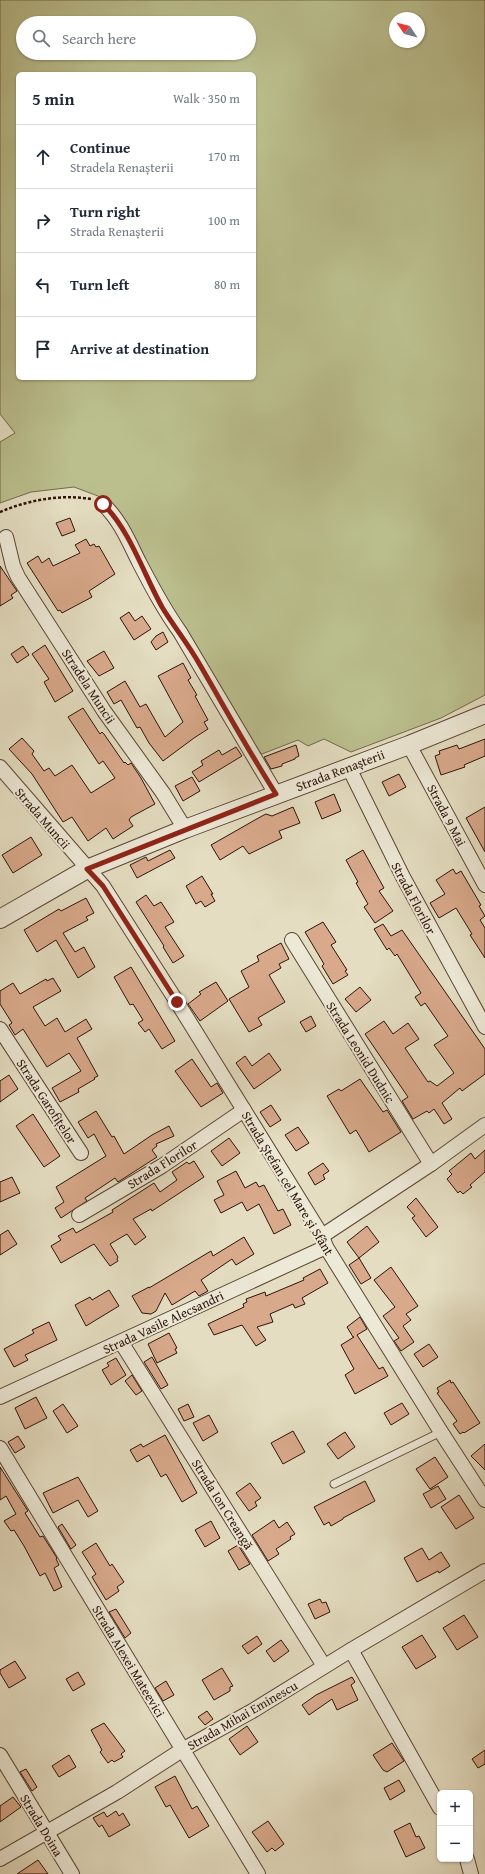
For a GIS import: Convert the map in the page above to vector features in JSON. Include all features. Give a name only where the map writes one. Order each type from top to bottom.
[{"type":"street","points":[[103,504],[110,511],[123,531],[163,608],[200,664],[218,698],[276,794]]},
{"type":"street","name":"Stradela Muncii","points":[[6,537],[13,566],[18,578],[104,711],[163,793],[184,829]]},
{"type":"street","name":"Strada Renașterii","points":[[0,919],[87,869],[184,829],[348,766],[409,745],[485,714]]},
{"type":"street","name":"Strada 9 Mai","points":[[409,745],[485,885]]},
{"type":"street","name":"Strada Florilor","points":[[348,766],[406,883],[485,1026]]},
{"type":"street","name":"Strada Muncii","points":[[0,767],[87,869]]},
{"type":"street","name":"Strada Ștefan cel Mare și Sfânt","points":[[87,869],[107,892],[177,1002],[441,1432],[485,1500]]},
{"type":"street","name":"Strada Leonid Dudnic","points":[[292,940],[431,1164]]},
{"type":"street","name":"Strada Garofițelor","points":[[0,1029],[81,1153]]},
{"type":"street","name":"Strada Florilor","points":[[79,1215],[162,1166],[244,1110]]},
{"type":"street","name":"Strada Vasile Alecsandri","points":[[0,1397],[121,1342],[324,1241],[485,1125]]},
{"type":"street","name":"Strada Ion Creangă","points":[[121,1342],[324,1666]]},
{"type":"street","name":"Strada Alexei Mateevici","points":[[0,1448],[258,1874]]},
{"type":"street","name":"Strada Mihai Eminescu","points":[[0,1859],[46,1831],[117,1792],[182,1750],[254,1710],[324,1666],[485,1571]]},
{"type":"street","points":[[351,1650],[437,1803]]},
{"type":"street","name":"Strada Doina","points":[[0,1755],[72,1874]]},
{"type":"street","points":[[468,1862],[471,1874]]},
{"type":"lane","points":[[334,1484],[441,1432]]},
{"type":"path","points":[[0,512],[16,506],[51,499],[76,497],[92,499],[103,504]]},
{"type":"green space","points":[[0,0],[485,0],[485,695],[441,718],[351,752],[324,739],[308,746],[298,740],[262,754],[255,747],[171,611],[118,514],[98,496],[74,487],[31,492],[0,503],[0,442],[15,433],[0,414]]},
{"type":"building","points":[[70,518],[75,531],[62,536],[56,523]]},
{"type":"building","points":[[86,539],[90,546],[94,544],[96,547],[99,546],[115,574],[89,591],[92,597],[62,613],[60,610],[58,611],[27,563],[38,556],[42,563],[49,558],[53,566],[80,553],[75,545]]},
{"type":"building","points":[[0,566],[17,591],[11,595],[13,598],[0,606]]},
{"type":"building","points":[[129,612],[135,621],[142,616],[151,629],[134,640],[120,618]]},
{"type":"building","points":[[163,632],[168,642],[156,650],[151,642],[156,636]]},
{"type":"building","points":[[45,645],[73,691],[55,702],[44,682],[49,679],[32,654]]},
{"type":"building","points":[[23,646],[29,655],[17,663],[11,654]]},
{"type":"building","points":[[104,651],[114,668],[99,676],[87,661]]},
{"type":"building","points":[[183,663],[191,678],[188,680],[197,695],[195,696],[208,720],[204,722],[208,729],[163,761],[149,743],[140,727],[137,728],[121,700],[114,704],[107,692],[125,681],[140,707],[146,704],[165,737],[183,722],[158,676]]},
{"type":"building","points":[[83,708],[100,734],[102,732],[104,734],[124,763],[125,762],[128,765],[131,763],[155,804],[131,817],[129,820],[133,826],[113,839],[106,828],[88,841],[72,817],[63,822],[32,774],[9,749],[22,738],[34,751],[32,754],[44,771],[49,768],[55,776],[72,765],[91,793],[115,778],[103,761],[99,764],[68,717]]},
{"type":"building","points":[[485,739],[485,756],[464,765],[465,767],[441,775],[435,756],[440,754],[439,751],[457,745],[459,749]]},
{"type":"building","points":[[296,745],[299,756],[282,764],[282,766],[271,769],[264,757]]},
{"type":"building","points":[[236,747],[242,756],[199,782],[192,772],[203,765],[201,761],[219,750],[222,755]]},
{"type":"building","points":[[399,774],[406,787],[389,796],[382,782]]},
{"type":"building","points":[[192,777],[200,791],[183,801],[175,786]]},
{"type":"building","points":[[334,794],[341,811],[322,819],[315,802]]},
{"type":"building","points":[[293,807],[300,823],[279,831],[282,838],[249,854],[243,846],[220,860],[211,845],[266,814],[272,816]]},
{"type":"building","points":[[485,807],[485,852],[466,818]]},
{"type":"building","points":[[31,837],[42,855],[13,873],[2,855]]},
{"type":"building","points":[[170,850],[175,858],[137,878],[130,865],[146,857],[148,861]]},
{"type":"building","points":[[363,850],[384,888],[379,891],[393,911],[375,923],[364,907],[368,904],[356,883],[358,882],[346,860]]},
{"type":"building","points":[[453,869],[456,874],[461,871],[481,905],[479,906],[485,916],[480,920],[485,928],[485,958],[470,935],[472,934],[456,908],[439,918],[430,903],[445,894],[436,880]]},
{"type":"building","points":[[202,876],[213,894],[211,894],[215,901],[205,907],[201,901],[196,904],[186,886]]},
{"type":"building","points":[[146,895],[154,906],[161,902],[174,922],[165,927],[184,956],[173,963],[136,902]]},
{"type":"building","points":[[86,898],[94,913],[86,917],[88,920],[63,933],[75,952],[84,947],[95,967],[78,978],[56,940],[37,952],[24,930],[59,909],[61,911]]},
{"type":"building","points":[[323,922],[336,942],[331,945],[347,970],[345,971],[348,975],[333,984],[322,966],[324,964],[305,932]]},
{"type":"building","points":[[383,924],[391,936],[402,930],[485,1049],[485,1074],[462,1091],[460,1088],[442,1103],[452,1119],[444,1124],[434,1109],[429,1113],[427,1111],[413,1119],[402,1101],[408,1097],[365,1034],[384,1021],[393,1034],[408,1023],[419,1039],[405,1048],[428,1082],[430,1081],[437,1086],[454,1073],[434,1045],[448,1036],[425,1003],[421,1006],[415,997],[421,993],[397,954],[395,956],[389,948],[387,950],[374,929]]},
{"type":"building","points":[[281,943],[289,959],[279,964],[281,968],[269,975],[285,1002],[258,1018],[262,1025],[249,1032],[229,999],[249,987],[241,971],[259,961],[257,956]]},
{"type":"building","points":[[131,967],[175,1041],[162,1049],[149,1029],[145,1032],[138,1023],[143,1020],[133,1004],[130,1005],[114,977]]},
{"type":"building","points":[[53,978],[61,991],[33,1007],[45,1026],[57,1018],[65,1032],[86,1019],[92,1029],[77,1038],[98,1076],[78,1089],[79,1092],[60,1102],[52,1088],[81,1071],[69,1053],[47,1067],[23,1029],[15,1035],[9,1025],[12,1023],[0,1004],[0,991],[13,983],[20,994],[46,979],[47,981]]},
{"type":"building","points":[[216,982],[228,1001],[200,1021],[188,1004],[201,994],[199,992]]},
{"type":"building","points":[[360,987],[371,1000],[356,1012],[345,999]]},
{"type":"building","points":[[311,1016],[316,1026],[306,1032],[300,1022]]},
{"type":"building","points":[[269,1053],[281,1070],[254,1089],[236,1063],[245,1056],[252,1066]]},
{"type":"building","points":[[192,1059],[211,1087],[217,1083],[223,1093],[201,1107],[175,1071]]},
{"type":"building","points":[[9,1075],[18,1089],[0,1102],[0,1081]]},
{"type":"building","points":[[360,1079],[383,1112],[387,1110],[401,1132],[369,1152],[356,1130],[350,1134],[327,1096],[339,1089],[341,1091]]},
{"type":"building","points":[[271,1105],[281,1120],[270,1127],[260,1112]]},
{"type":"building","points":[[96,1111],[112,1137],[114,1136],[124,1154],[152,1135],[169,1126],[174,1136],[156,1144],[157,1146],[152,1150],[157,1157],[118,1182],[115,1178],[85,1198],[87,1201],[61,1218],[55,1208],[64,1202],[56,1187],[106,1156],[94,1134],[88,1138],[78,1122]]},
{"type":"building","points":[[33,1114],[60,1156],[44,1167],[16,1126]]},
{"type":"building","points":[[298,1127],[309,1143],[296,1151],[285,1135]]},
{"type":"building","points":[[229,1138],[240,1153],[222,1166],[211,1151]]},
{"type":"building","points":[[485,1150],[485,1172],[470,1185],[472,1187],[463,1194],[460,1191],[458,1193],[447,1179],[452,1174],[449,1171],[471,1153],[475,1159]]},
{"type":"building","points":[[194,1161],[204,1177],[152,1211],[151,1209],[133,1219],[146,1237],[135,1245],[127,1234],[110,1244],[118,1257],[118,1261],[110,1266],[94,1244],[61,1263],[51,1246],[61,1240],[58,1236],[73,1228],[76,1233],[113,1212],[112,1210],[154,1183],[160,1192],[177,1180],[172,1172],[187,1162],[189,1164]]},
{"type":"building","points":[[323,1163],[329,1171],[323,1175],[325,1179],[315,1185],[308,1173]]},
{"type":"building","points":[[236,1171],[245,1188],[256,1182],[259,1187],[264,1185],[278,1211],[283,1209],[291,1225],[274,1234],[259,1204],[247,1211],[242,1202],[221,1213],[214,1200],[224,1195],[217,1181]]},
{"type":"building","points":[[12,1177],[20,1193],[0,1202],[0,1182]]},
{"type":"building","points":[[416,1198],[438,1227],[426,1237],[412,1218],[415,1216],[407,1207]]},
{"type":"building","points":[[367,1226],[379,1242],[359,1258],[347,1242]]},
{"type":"building","points":[[8,1230],[17,1244],[0,1255],[0,1235]]},
{"type":"building","points":[[244,1237],[254,1254],[236,1265],[232,1259],[201,1280],[208,1291],[199,1296],[195,1291],[172,1305],[165,1293],[156,1311],[151,1314],[142,1313],[132,1296],[149,1288],[211,1251],[213,1256]]},
{"type":"building","points":[[359,1258],[371,1278],[361,1284],[349,1265]]},
{"type":"building","points":[[391,1267],[418,1306],[406,1314],[411,1320],[403,1326],[414,1342],[401,1351],[394,1341],[399,1338],[383,1316],[395,1307],[374,1280]]},
{"type":"building","points":[[320,1269],[328,1283],[302,1298],[305,1304],[295,1308],[293,1304],[270,1314],[273,1322],[257,1327],[266,1340],[256,1346],[242,1325],[214,1335],[208,1324],[244,1307],[243,1304],[247,1302],[246,1299],[265,1292],[266,1296],[304,1280],[303,1278]]},
{"type":"building","points":[[109,1290],[119,1306],[86,1326],[75,1305],[90,1297],[92,1300]]},
{"type":"building","points":[[360,1317],[367,1329],[357,1335],[379,1369],[383,1367],[388,1376],[355,1394],[345,1375],[354,1369],[341,1345],[354,1337],[347,1327]]},
{"type":"building","points":[[49,1322],[57,1340],[25,1355],[28,1360],[14,1367],[4,1349],[34,1333],[32,1330]]},
{"type":"building","points":[[169,1333],[177,1348],[175,1349],[177,1353],[157,1363],[148,1344]]},
{"type":"building","points":[[429,1344],[438,1357],[423,1367],[414,1354]]},
{"type":"building","points":[[152,1357],[168,1385],[161,1389],[144,1362]]},
{"type":"building","points":[[116,1358],[126,1375],[111,1385],[102,1370],[109,1366],[107,1363]]},
{"type":"building","points":[[132,1375],[142,1391],[136,1395],[125,1381]]},
{"type":"building","points":[[450,1380],[451,1383],[453,1382],[480,1423],[460,1434],[453,1424],[457,1421],[437,1393],[439,1392],[437,1388]]},
{"type":"building","points":[[36,1397],[47,1418],[25,1429],[15,1408]]},
{"type":"building","points":[[402,1403],[409,1414],[391,1425],[384,1413]]},
{"type":"building","points":[[63,1404],[78,1426],[67,1433],[53,1411]]},
{"type":"building","points":[[188,1404],[194,1417],[184,1421],[178,1409]]},
{"type":"building","points":[[209,1415],[218,1432],[203,1441],[193,1423]]},
{"type":"building","points":[[293,1431],[305,1452],[283,1464],[271,1443]]},
{"type":"building","points":[[345,1432],[355,1447],[338,1459],[327,1444]]},
{"type":"building","points":[[165,1435],[197,1493],[182,1502],[166,1474],[161,1477],[149,1455],[137,1462],[130,1450],[141,1444],[143,1447]]},
{"type":"building","points":[[18,1436],[25,1447],[15,1453],[8,1442]]},
{"type":"building","points":[[485,1444],[485,1470],[471,1456]]},
{"type":"building","points":[[435,1457],[448,1477],[430,1489],[416,1469]]},
{"type":"building","points":[[0,1467],[28,1511],[25,1513],[40,1537],[43,1536],[57,1558],[56,1559],[59,1565],[54,1568],[62,1587],[54,1591],[45,1573],[40,1576],[14,1530],[11,1531],[4,1521],[16,1514],[6,1496],[0,1500]]},
{"type":"building","points":[[78,1477],[98,1511],[88,1517],[78,1500],[53,1513],[43,1493]]},
{"type":"building","points":[[365,1481],[375,1501],[331,1526],[329,1522],[324,1525],[314,1507]]},
{"type":"building","points":[[250,1483],[261,1498],[255,1502],[257,1506],[249,1511],[236,1493]]},
{"type":"building","points":[[438,1486],[446,1499],[431,1508],[423,1494]]},
{"type":"building","points":[[459,1495],[474,1518],[456,1529],[441,1507]]},
{"type":"building","points":[[274,1520],[279,1528],[287,1522],[295,1534],[290,1537],[291,1539],[276,1549],[279,1554],[268,1561],[252,1535]]},
{"type":"building","points":[[211,1521],[220,1538],[205,1547],[195,1530]]},
{"type":"building","points":[[62,1524],[76,1545],[71,1549],[58,1527]]},
{"type":"building","points":[[96,1543],[110,1566],[112,1564],[124,1582],[117,1587],[119,1591],[106,1600],[92,1577],[96,1574],[82,1552]]},
{"type":"building","points":[[238,1545],[250,1564],[239,1570],[228,1551]]},
{"type":"building","points":[[422,1548],[429,1560],[441,1552],[450,1566],[439,1573],[438,1571],[417,1582],[404,1558]]},
{"type":"building","points":[[320,1599],[322,1603],[326,1602],[330,1612],[315,1619],[308,1604]]},
{"type":"building","points":[[116,1609],[131,1633],[125,1638],[109,1612]]},
{"type":"building","points":[[464,1615],[478,1637],[457,1650],[443,1628]]},
{"type":"building","points":[[422,1635],[436,1657],[416,1669],[402,1647]]},
{"type":"building","points":[[257,1636],[262,1644],[248,1654],[242,1646]]},
{"type":"building","points":[[281,1640],[289,1651],[274,1662],[266,1651]]},
{"type":"building","points":[[15,1661],[26,1678],[9,1688],[0,1673],[0,1670]]},
{"type":"building","points":[[222,1668],[233,1686],[230,1687],[230,1691],[214,1700],[202,1680]]},
{"type":"building","points":[[78,1672],[85,1684],[73,1691],[66,1679]]},
{"type":"building","points":[[352,1677],[355,1682],[351,1685],[358,1700],[337,1710],[332,1699],[309,1715],[302,1705],[316,1695]]},
{"type":"building","points":[[166,1681],[174,1695],[163,1701],[155,1688]]},
{"type":"building","points":[[207,1711],[213,1719],[205,1725],[198,1717]]},
{"type":"building","points":[[104,1723],[125,1751],[121,1754],[123,1757],[114,1762],[112,1760],[108,1763],[100,1752],[102,1750],[91,1730]]},
{"type":"building","points":[[247,1726],[258,1742],[240,1755],[229,1739]]},
{"type":"building","points":[[392,1743],[404,1761],[387,1772],[383,1770],[373,1755]]},
{"type":"building","points":[[485,1750],[485,1764],[478,1768],[472,1759]]},
{"type":"building","points":[[69,1755],[76,1767],[59,1777],[52,1766]]},
{"type":"building","points":[[26,1769],[37,1787],[32,1791],[20,1772]]},
{"type":"building","points":[[175,1776],[192,1809],[197,1806],[209,1826],[189,1838],[170,1805],[166,1807],[155,1787]]},
{"type":"building","points":[[399,1780],[405,1791],[390,1800],[384,1788]]},
{"type":"building","points":[[13,1797],[21,1807],[0,1822],[0,1806]]},
{"type":"building","points":[[116,1811],[119,1816],[123,1813],[130,1825],[109,1837],[102,1825],[99,1827],[93,1818],[104,1812],[107,1817]]},
{"type":"building","points":[[268,1821],[284,1844],[275,1851],[272,1848],[267,1852],[252,1832]]},
{"type":"building","points":[[410,1823],[416,1837],[419,1836],[425,1848],[406,1857],[394,1831]]},
{"type":"building","points":[[38,1860],[48,1874],[17,1874]]},
{"type":"route","points":[[103,504],[110,511],[123,531],[163,608],[200,664],[215,693],[276,794],[184,829],[87,869],[103,886],[177,1002]]}]
